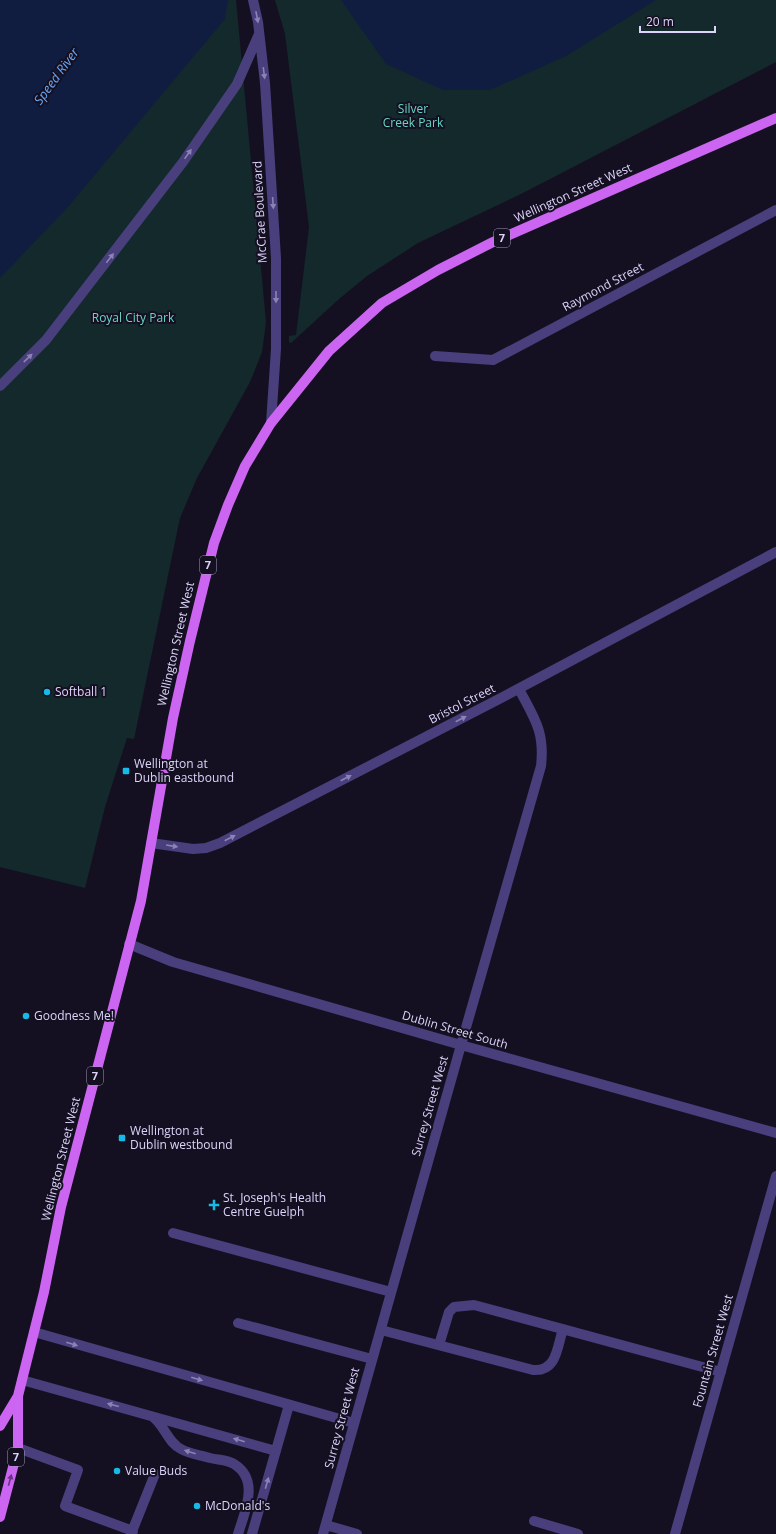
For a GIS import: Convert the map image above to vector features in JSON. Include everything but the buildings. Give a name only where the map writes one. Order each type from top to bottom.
[{"type":"main road","name":"Wellington Street West","points":[[0,1517],[18,1448],[18,1396],[44,1292],[61,1207],[141,901],[173,718],[211,556],[228,505],[246,466],[271,422],[329,351],[382,303],[438,270],[493,242],[776,118]]},
{"type":"main road","name":"Wellington Street West","points":[[0,1426],[18,1396]]},
{"type":"street","name":"McCrae Boulevard","points":[[253,0],[265,83],[276,258],[276,349],[271,422]]},
{"type":"street","points":[[0,386],[46,340],[183,162],[237,84],[259,34]]},
{"type":"street","name":"Raymond Street","points":[[436,356],[493,360],[776,210]]},
{"type":"street","name":"Bristol Street","points":[[151,843],[193,849],[206,848],[220,843],[519,689],[776,552]]},
{"type":"street","name":"Surrey Street West","points":[[324,1530],[460,1045],[541,766],[543,748],[540,729],[519,689]]},
{"type":"street","name":"Dublin Street South","points":[[130,944],[173,962],[460,1045],[776,1133]]},
{"type":"street","name":"Fountain Street West","points":[[675,1534],[776,1176]]},
{"type":"street","points":[[173,1233],[391,1292]]},
{"type":"street","points":[[439,1345],[449,1312],[454,1307],[474,1305],[721,1372]]},
{"type":"street","points":[[238,1323],[372,1359]]},
{"type":"street","points":[[380,1330],[533,1370],[541,1370],[552,1364],[563,1329]]},
{"type":"street","points":[[34,1332],[354,1423]]},
{"type":"street","points":[[22,1380],[276,1451]]},
{"type":"street","points":[[252,1534],[289,1405]]},
{"type":"street","points":[[150,1415],[162,1424],[172,1442],[181,1449],[234,1464],[247,1477],[250,1485],[249,1493],[238,1534]]},
{"type":"street","points":[[18,1448],[78,1470],[65,1506],[132,1532],[155,1474]]},
{"type":"street","points":[[534,1522],[578,1534]]},
{"type":"street","points":[[324,1530],[357,1534]]},
{"type":"green space","name":"Royal City Park","points":[[0,0],[236,0],[266,322],[262,352],[250,382],[197,478],[180,518],[134,739],[127,738],[105,807],[85,888],[0,867]]},
{"type":"green space","name":"Silver Creek Park","points":[[275,0],[776,0],[776,62],[521,194],[418,243],[367,276],[339,299],[291,343],[289,342],[289,336],[296,335],[309,227],[285,34]]},
{"type":"water","name":"Speed River","points":[[0,0],[228,0],[225,19],[68,207],[0,278]]},
{"type":"water","points":[[341,0],[656,0],[566,56],[490,90],[443,90],[386,64]]},
{"type":"place","name":"Softball 1","points":[[47,692]]},
{"type":"place","name":"Wellington at Dublin eastbound","points":[[126,771]]},
{"type":"place","name":"Goodness Me!","points":[[26,1016]]},
{"type":"place","name":"Wellington at Dublin westbound","points":[[122,1138]]},
{"type":"place","name":"St. Joseph's Health Centre Guelph","points":[[214,1205]]},
{"type":"place","name":"Value Buds","points":[[117,1471]]},
{"type":"place","name":"McDonald's","points":[[197,1506]]}]
